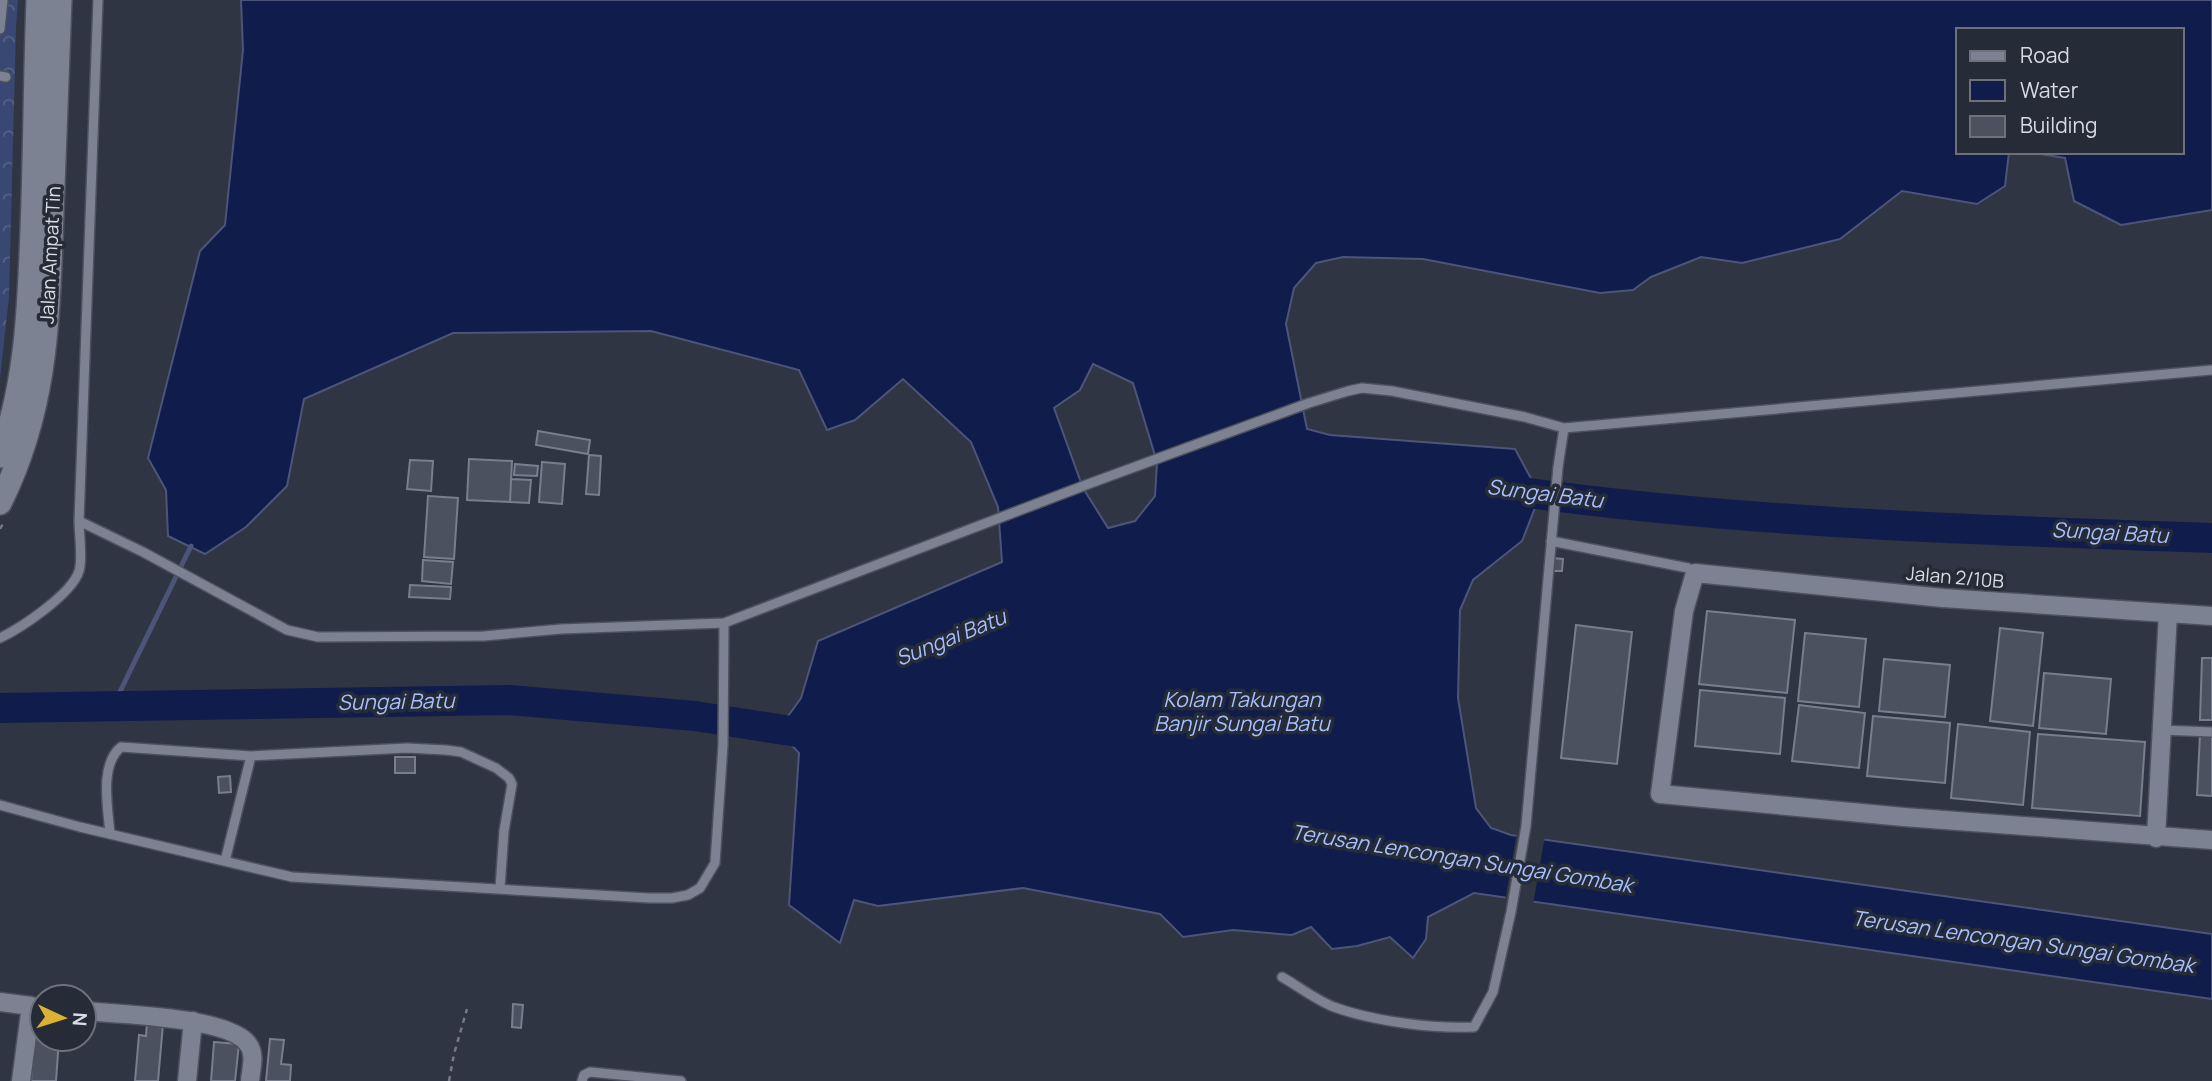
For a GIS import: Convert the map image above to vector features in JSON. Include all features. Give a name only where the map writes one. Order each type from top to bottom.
[{"type":"street","name":"Jalan Ampat Tin","points":[[0,503],[24,361],[30,306],[38,0]]},
{"type":"street","name":"Jalan Ampat Tin","points":[[7,465],[28,433],[44,365],[60,0]]},
{"type":"street","name":"Jalan 2/10B","points":[[1695,573],[1943,598],[2212,616]]},
{"type":"street","points":[[1695,573],[1684,611],[1660,794],[2155,838],[2212,840]]},
{"type":"street","points":[[2155,838],[2168,613]]},
{"type":"street","points":[[0,1002],[28,1005]]},
{"type":"street","points":[[98,1012],[193,1021],[236,1035],[248,1043],[253,1054],[250,1081]]},
{"type":"street","points":[[187,1081],[193,1021]]},
{"type":"street","points":[[21,1081],[28,1046]]},
{"type":"lane","points":[[0,29],[3,0]]},
{"type":"lane","points":[[0,638],[29,622],[45,609],[62,594],[79,571],[98,0]]},
{"type":"lane","points":[[79,521],[143,552],[287,630],[318,638],[484,636],[574,629],[724,623],[1091,483],[1348,391],[1374,389],[1525,417],[1564,428],[2212,370]]},
{"type":"lane","points":[[1282,977],[1332,1006],[1371,1017],[1452,1028],[1474,1027],[1493,992],[1526,826],[1558,467],[1564,428]]},
{"type":"lane","points":[[1551,541],[1688,568],[1695,573]]},
{"type":"lane","points":[[0,805],[292,877],[672,898],[688,895],[700,888],[715,863],[723,745],[724,623]]},
{"type":"lane","points":[[2161,730],[2212,732]]},
{"type":"lane","points":[[110,834],[107,791],[110,760],[121,747],[251,756],[427,748],[461,752],[496,768],[509,778],[512,784],[504,831],[500,888]]},
{"type":"lane","points":[[225,861],[251,756]]},
{"type":"lane","points":[[582,1081],[584,1075],[590,1072],[681,1081]]},
{"type":"path","points":[[449,1081],[467,1009]]},
{"type":"green space","points":[[0,0],[18,0],[9,297],[0,378]]},
{"type":"water","name":"Kolam Takungan Banjir Sungai Batu","points":[[241,0],[2212,0],[2212,210],[2121,225],[2074,201],[2065,158],[2040,154],[2184,154],[2184,28],[1956,28],[1956,154],[2009,154],[2005,186],[1977,204],[1902,191],[1840,239],[1742,263],[1701,257],[1651,277],[1633,290],[1600,293],[1423,259],[1343,257],[1316,263],[1294,288],[1286,324],[1307,429],[1330,435],[1515,449],[1540,495],[1522,541],[1473,580],[1460,610],[1458,698],[1476,808],[1491,828],[1511,835],[2212,934],[2212,999],[1474,893],[1428,917],[1426,939],[1413,958],[1390,937],[1357,946],[1332,949],[1311,927],[1292,935],[1233,930],[1183,937],[1160,914],[1023,888],[878,906],[854,900],[840,943],[789,905],[799,753],[778,730],[801,698],[818,641],[1002,562],[998,507],[971,442],[903,379],[855,420],[827,430],[799,370],[651,331],[453,333],[304,399],[287,486],[246,527],[205,554],[168,536],[166,490],[148,458],[200,251],[225,225],[243,50]],"holes":[[[1093,364],[1133,383],[1157,462],[1155,496],[1135,521],[1108,528],[1083,488],[1054,408],[1080,390]]]},
{"type":"pier","points":[[1517,832],[1545,836],[1533,905],[1505,901]]},
{"type":"building","points":[[538,431],[590,440],[588,454],[536,445]]},
{"type":"building","points":[[589,455],[601,456],[599,495],[586,494]]},
{"type":"building","points":[[469,459],[512,461],[510,502],[467,500]]},
{"type":"building","points":[[410,460],[433,461],[431,491],[407,489]]},
{"type":"building","points":[[542,462],[565,464],[562,504],[539,502]]},
{"type":"building","points":[[515,464],[538,466],[537,476],[514,475]]},
{"type":"building","points":[[511,479],[531,480],[529,503],[510,502]]},
{"type":"building","points":[[428,496],[458,498],[454,559],[424,557]]},
{"type":"building","points":[[1552,558],[1563,559],[1562,571],[1551,571]]},
{"type":"building","points":[[423,560],[453,562],[451,584],[422,581]]},
{"type":"building","points":[[410,585],[451,587],[450,599],[409,597]]},
{"type":"building","points":[[1707,611],[1795,620],[1787,693],[1699,684]]},
{"type":"building","points":[[1576,625],[1632,632],[1617,764],[1561,758]]},
{"type":"building","points":[[2000,628],[2043,633],[2033,726],[1990,721]]},
{"type":"building","points":[[1805,633],[1866,639],[1859,707],[1798,701]]},
{"type":"building","points":[[2202,658],[2212,658],[2212,720],[2200,720]]},
{"type":"building","points":[[1884,659],[1950,665],[1945,717],[1879,711]]},
{"type":"building","points":[[2044,673],[2111,679],[2106,734],[2039,728]]},
{"type":"building","points":[[1700,690],[1785,698],[1780,754],[1695,746]]},
{"type":"building","points":[[1799,705],[1865,713],[1859,768],[1792,761]]},
{"type":"building","points":[[1873,716],[1950,723],[1945,783],[1867,776]]},
{"type":"building","points":[[1958,724],[2030,732],[2023,805],[1951,798]]},
{"type":"building","points":[[2038,734],[2145,742],[2140,816],[2032,808]]},
{"type":"building","points":[[2200,735],[2212,736],[2212,796],[2197,795]]},
{"type":"building","points":[[395,757],[415,757],[415,773],[395,773]]},
{"type":"building","points":[[230,776],[231,792],[219,793],[218,777]]},
{"type":"building","points":[[513,1004],[523,1005],[521,1028],[512,1027]]},
{"type":"building","points":[[147,1022],[163,1024],[158,1081],[135,1081],[139,1035],[146,1036]]},
{"type":"building","points":[[270,1039],[284,1040],[281,1064],[291,1065],[290,1081],[266,1081]]},
{"type":"building","points":[[214,1042],[239,1044],[235,1081],[211,1081]]},
{"type":"building","points":[[33,1053],[58,1053],[56,1081],[31,1081]]},
{"type":"waterway","name":"Sungai Batu","points":[[1500,489],[1589,501],[1767,517],[1945,528],[2212,538]]},
{"type":"waterway","points":[[113,706],[191,546]]},
{"type":"waterway","name":"Sungai Batu","points":[[0,708],[509,700],[695,716],[797,732],[812,717]]},
{"type":"water label","name":"Terusan Lencongan Sungai Gombak","points":[[1462,859]]},
{"type":"water label","name":"Terusan Lencongan Sungai Gombak","points":[[2023,942]]}]
